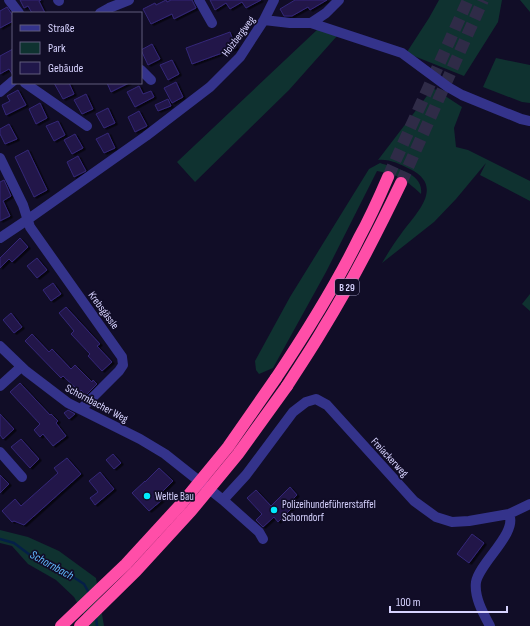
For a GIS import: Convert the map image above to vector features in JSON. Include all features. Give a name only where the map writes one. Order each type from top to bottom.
[{"type":"highway","name":"B 29","points":[[61,626],[126,564],[182,503],[228,447],[307,332],[359,239],[388,177]]},
{"type":"highway","name":"B 29","points":[[80,626],[136,571],[191,511],[238,454],[287,386],[323,330],[372,242],[401,183]]},
{"type":"street","points":[[9,0],[18,12]]},
{"type":"street","points":[[105,7],[129,0]]},
{"type":"street","points":[[199,0],[212,23]]},
{"type":"street","points":[[264,20],[275,0]]},
{"type":"street","points":[[311,23],[326,13],[339,0]]},
{"type":"street","points":[[326,13],[329,28]]},
{"type":"street","name":"Holzbergweg","points":[[0,238],[28,220],[146,136],[210,87],[240,57],[264,20],[290,23],[311,23],[402,53],[448,87],[462,95],[521,119],[530,121]]},
{"type":"street","points":[[142,71],[151,80]]},
{"type":"street","points":[[0,92],[12,82]]},
{"type":"street","points":[[26,84],[87,126]]},
{"type":"street","name":"Krebsgässle","points":[[0,158],[23,205],[30,227],[122,358],[123,365],[119,371],[81,409]]},
{"type":"street","name":"Schornbacher Weg","points":[[0,346],[20,366],[68,403],[140,439],[165,454],[223,500]]},
{"type":"street","points":[[0,386],[20,366]]},
{"type":"street","name":"Freiackerweg","points":[[223,500],[246,475],[293,412],[306,402],[316,399],[327,405],[414,501],[436,517],[452,522],[469,521],[509,514]]},
{"type":"street","points":[[0,452],[22,477]]},
{"type":"street","points":[[223,500],[259,532],[263,539]]},
{"type":"street","points":[[490,626],[480,606],[477,595],[476,582],[479,572],[498,546],[510,526],[511,517],[509,514],[530,504]]},
{"type":"green space","points":[[439,0],[502,0],[498,22],[464,76],[407,52]]},
{"type":"green space","points":[[520,0],[530,0],[530,12]]},
{"type":"green space","points":[[319,28],[337,36],[289,90],[195,182],[177,162]]},
{"type":"green space","points":[[496,58],[530,65],[530,103],[522,102],[483,87]]},
{"type":"green space","points":[[433,88],[462,107],[454,128],[456,147],[468,150],[530,181],[530,201],[480,175],[486,163],[456,199],[434,222],[382,263],[419,209],[427,192],[426,184],[421,176],[410,169],[390,161],[378,160]]},
{"type":"green space","points":[[380,163],[400,169],[413,176],[421,187],[421,194],[401,178],[377,171],[326,272],[273,368],[259,374],[256,370],[255,361],[290,297],[369,169]]},
{"type":"green space","points":[[530,294],[530,311],[522,304]]},
{"type":"green space","points":[[0,530],[28,537],[59,551],[96,578],[104,626],[90,626],[74,597],[56,580],[28,564],[12,546],[0,543]]},
{"type":"building","points":[[20,0],[41,0],[39,1],[44,12],[31,12],[28,6],[24,8]]},
{"type":"building","points":[[166,0],[167,2],[171,0],[192,0],[196,8],[174,19],[172,14],[151,24],[143,9],[155,3],[156,5]]},
{"type":"building","points":[[210,0],[261,0],[246,8],[242,2],[230,9],[226,3],[215,10]]},
{"type":"building","points":[[295,0],[327,0],[310,10],[308,7],[292,16],[284,16],[280,9]]},
{"type":"building","points":[[7,7],[12,14],[12,22],[0,28],[0,11]]},
{"type":"building","points":[[230,32],[236,48],[192,64],[186,48]]},
{"type":"building","points":[[152,44],[160,59],[148,65],[142,49]]},
{"type":"building","points":[[12,50],[12,74],[9,69],[0,74],[0,56]]},
{"type":"building","points":[[172,60],[179,74],[168,80],[160,65]]},
{"type":"building","points":[[176,82],[183,97],[172,103],[164,88]]},
{"type":"building","points":[[55,84],[69,84],[74,94],[63,99]]},
{"type":"building","points":[[107,84],[127,84],[111,92]]},
{"type":"building","points":[[139,86],[143,94],[151,91],[154,97],[135,107],[127,92]]},
{"type":"building","points":[[18,90],[26,105],[6,115],[2,105],[10,101],[7,96]]},
{"type":"building","points":[[86,94],[93,109],[82,114],[74,100]]},
{"type":"building","points":[[168,99],[171,106],[158,111],[155,105]]},
{"type":"building","points":[[40,103],[47,118],[36,124],[29,109]]},
{"type":"building","points":[[108,108],[115,123],[104,128],[96,114]]},
{"type":"building","points":[[139,111],[147,126],[135,132],[128,117]]},
{"type":"building","points":[[58,121],[65,135],[54,141],[46,126]]},
{"type":"building","points":[[9,124],[17,139],[5,144],[0,134],[0,129]]},
{"type":"building","points":[[108,133],[115,148],[104,153],[96,139]]},
{"type":"building","points":[[75,134],[83,148],[72,154],[64,140]]},
{"type":"building","points":[[28,150],[47,190],[34,197],[15,157]]},
{"type":"building","points":[[78,156],[86,171],[74,177],[67,162]]},
{"type":"building","points":[[4,180],[11,196],[3,201],[10,216],[0,221],[0,182]]},
{"type":"building","points":[[20,238],[28,247],[12,262],[9,259],[0,268],[0,258]]},
{"type":"building","points":[[37,258],[47,270],[37,278],[27,266]]},
{"type":"building","points":[[53,283],[61,294],[51,301],[43,290]]},
{"type":"building","points":[[66,307],[100,344],[97,346],[112,362],[102,371],[88,356],[90,354],[71,334],[74,331],[59,313]]},
{"type":"building","points":[[11,313],[22,327],[14,333],[3,320]]},
{"type":"building","points":[[32,334],[49,352],[52,349],[71,369],[75,365],[92,382],[93,380],[97,384],[86,395],[81,390],[80,392],[63,376],[61,378],[25,341]]},
{"type":"building","points":[[20,383],[50,415],[51,414],[58,421],[56,423],[66,436],[53,446],[43,434],[40,437],[34,430],[40,424],[10,392]]},
{"type":"building","points":[[68,410],[75,414],[69,419],[64,413]]},
{"type":"building","points":[[0,414],[14,429],[3,439],[0,435]]},
{"type":"building","points":[[21,439],[39,459],[30,468],[11,447]]},
{"type":"building","points":[[113,454],[121,463],[114,469],[106,460]]},
{"type":"building","points":[[67,458],[81,474],[24,525],[14,521],[12,522],[2,511],[15,499],[21,506],[58,473],[54,468]]},
{"type":"building","points":[[159,468],[173,481],[158,496],[162,500],[149,511],[132,493]]},
{"type":"building","points":[[100,472],[114,489],[95,505],[90,498],[98,492],[89,481]]},
{"type":"building","points":[[0,475],[9,484],[0,493]]},
{"type":"building","points":[[290,487],[297,495],[289,503],[293,507],[278,522],[274,517],[263,527],[256,520],[262,514],[247,498],[256,490],[271,506]]},
{"type":"building","points":[[472,534],[484,543],[469,563],[457,554]]},
{"type":"waterway","name":"Schornbach","points":[[0,539],[14,543],[34,558],[56,566],[84,584],[89,593]]},
{"type":"waterway","name":"Schornbach","points":[[96,617],[97,626]]},
{"type":"tunnel","points":[[388,177],[468,0]]},
{"type":"tunnel","points":[[401,183],[483,0]]},
{"type":"place","name":"Weltle Bau","points":[[147,496]]},
{"type":"place","name":"Polizeihundeführerstaffel Schorndorf","points":[[274,510]]}]
